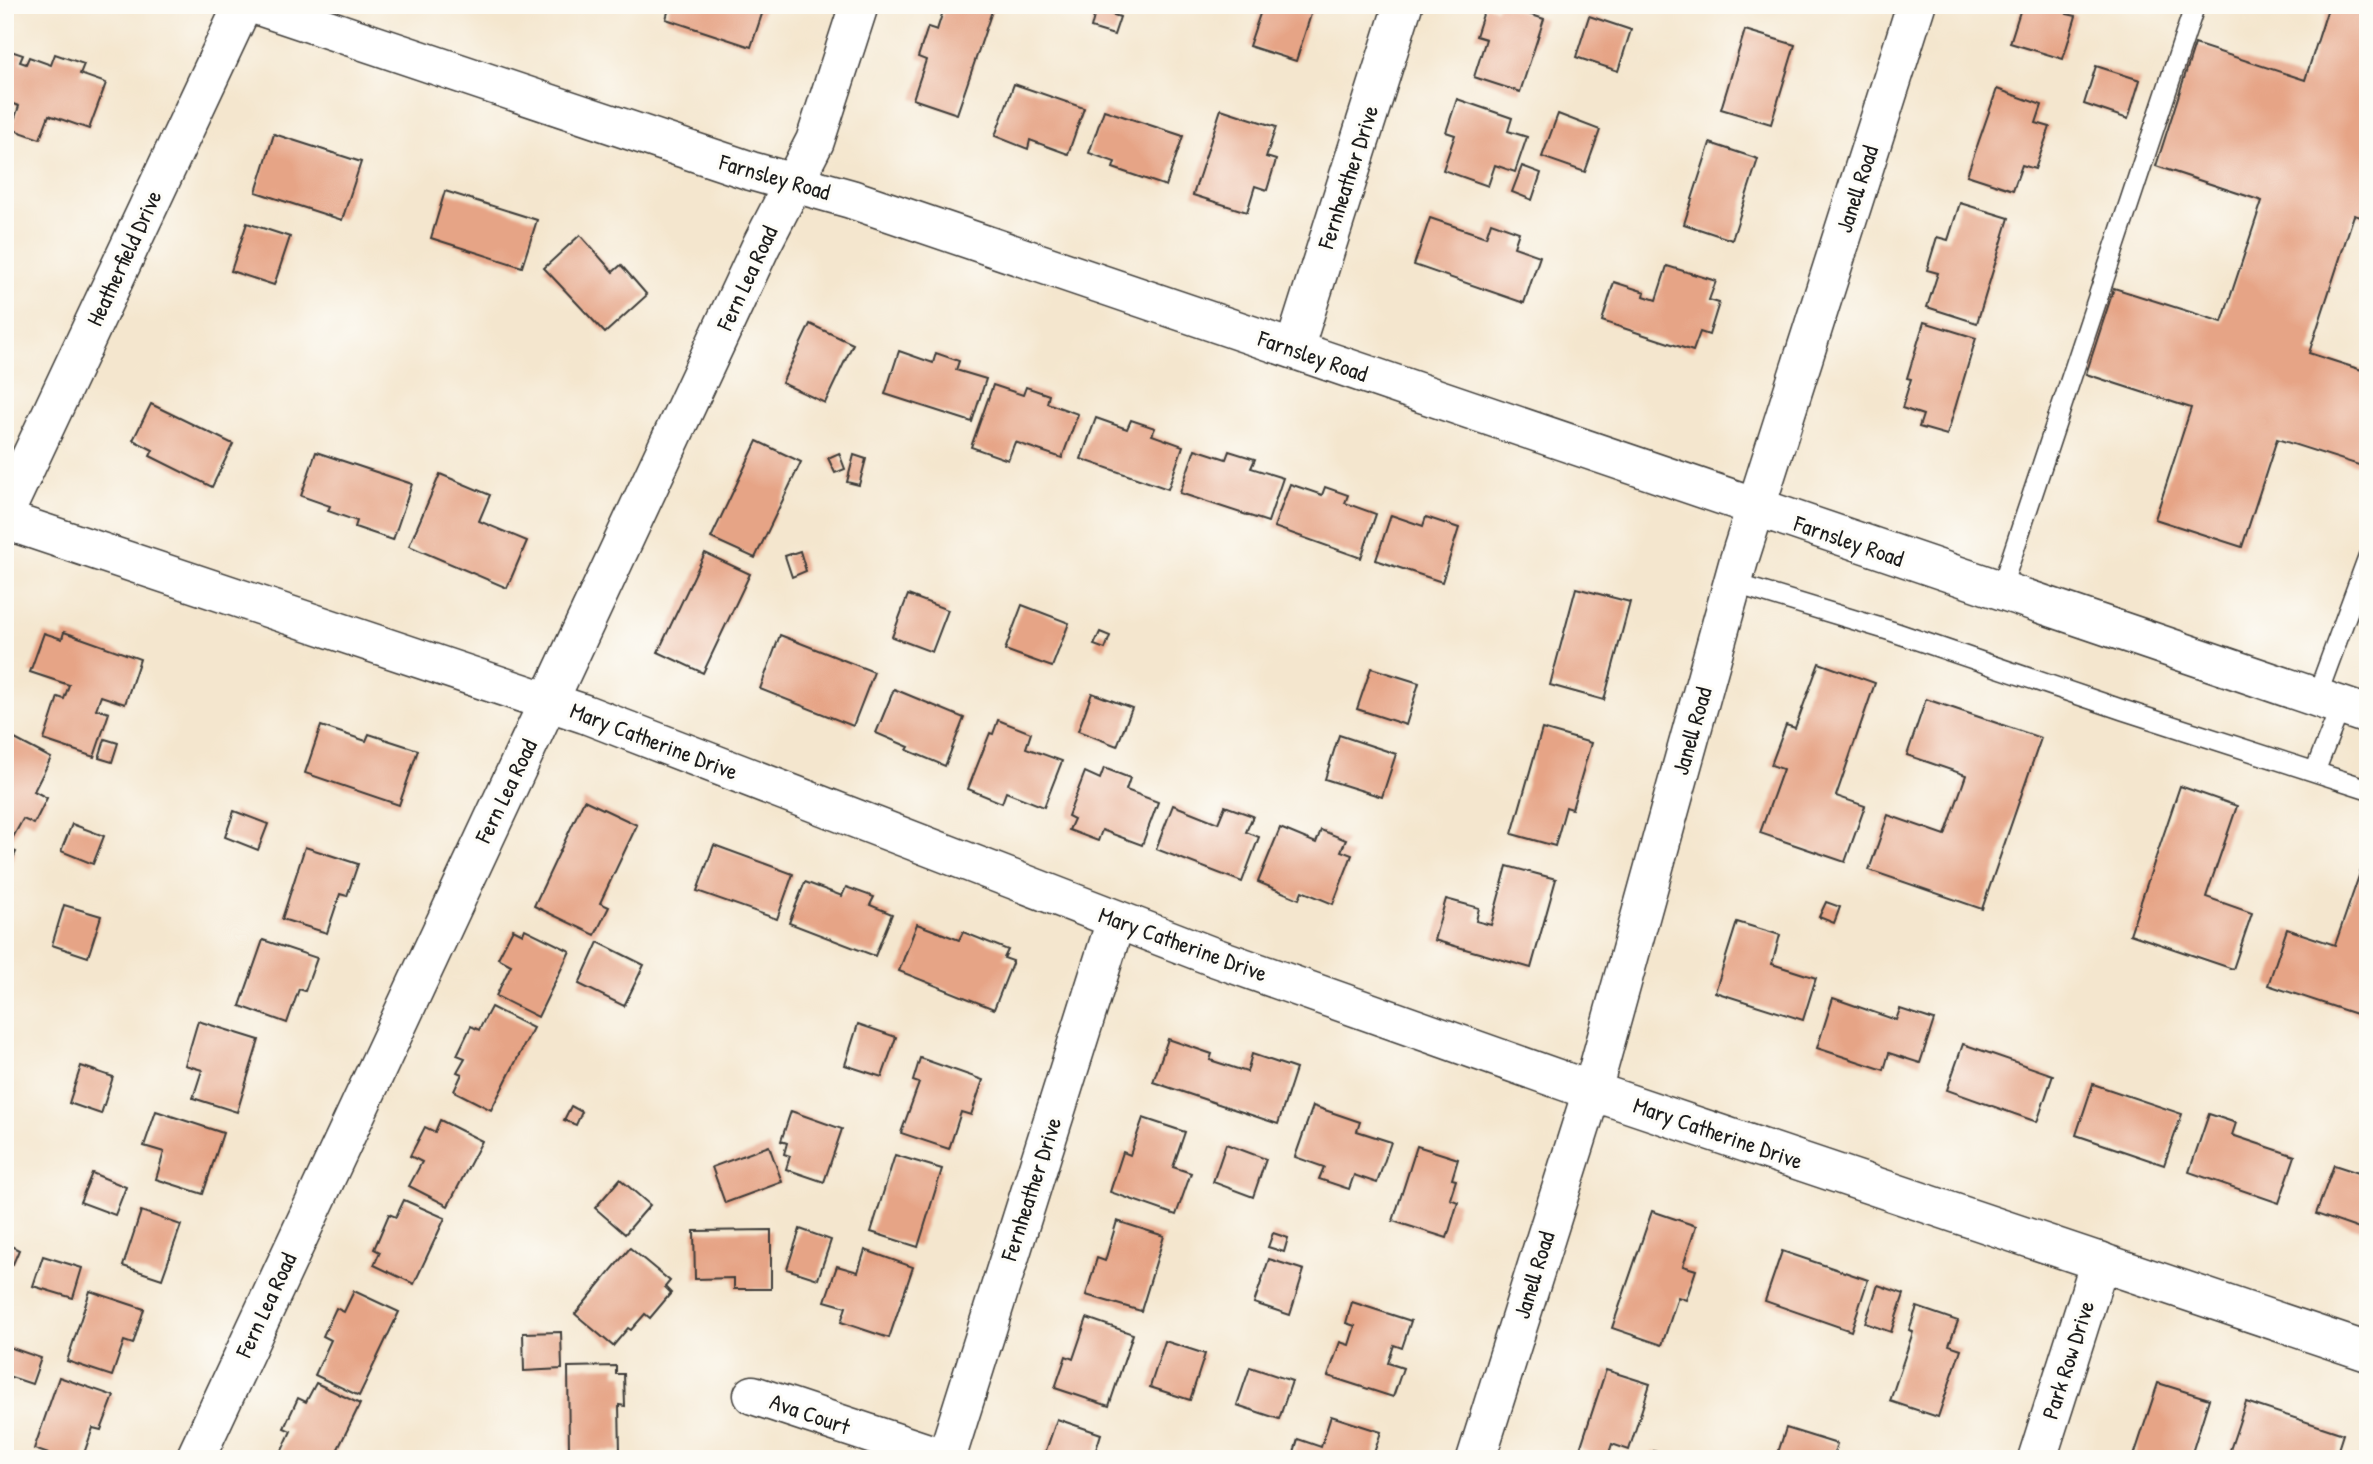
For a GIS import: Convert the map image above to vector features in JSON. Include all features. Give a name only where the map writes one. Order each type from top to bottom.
[{"type":"street","name":"Heatherfield Drive","points":[[5,512],[243,5]]},
{"type":"street","name":"Farnsley Road","points":[[256,5],[751,172],[851,200],[2341,706]]},
{"type":"street","name":"Fern Lea Road","points":[[195,1459],[761,246],[815,141],[859,5]]},
{"type":"street","name":"Fernheather Drive","points":[[1294,349],[1403,5]]},
{"type":"street","name":"Janell Road","points":[[1476,1459],[1592,1091],[1733,583],[1916,5]]},
{"type":"street","name":"Mary Catherine Drive","points":[[5,520],[550,702],[1214,957],[1592,1091],[2368,1352]]},
{"type":"street","name":"Fernheather Drive","points":[[946,1459],[1116,920]]},
{"type":"street","name":"Park Row Drive","points":[[2037,1459],[2100,1261]]},
{"type":"street","name":"Ava Court","points":[[753,1395],[946,1459]]},
{"type":"lane","points":[[2000,592],[2195,5]]},
{"type":"lane","points":[[2315,771],[2341,706],[2368,556]]},
{"type":"lane","points":[[1733,583],[1891,631],[2368,789]]},
{"type":"building","points":[[670,5],[765,5],[751,47],[666,19]]},
{"type":"building","points":[[945,5],[994,5],[957,114],[913,99],[926,60],[918,57],[928,27],[937,30]]},
{"type":"building","points":[[1263,5],[1314,5],[1296,61],[1249,46]]},
{"type":"building","points":[[1486,5],[1496,9],[1501,5],[1544,19],[1520,92],[1474,77],[1486,39],[1476,36]]},
{"type":"building","points":[[2022,5],[2070,5],[2067,14],[2076,16],[2063,59],[2010,43]]},
{"type":"building","points":[[2329,5],[2368,5],[2368,219],[2354,215],[2309,353],[2368,372],[2368,468],[2277,439],[2242,547],[2155,519],[2191,408],[2086,374],[2114,288],[2222,322],[2262,201],[2156,166],[2195,44],[2305,80]]},
{"type":"building","points":[[1096,9],[1120,17],[1114,35],[1091,28]]},
{"type":"building","points":[[1589,16],[1631,30],[1618,71],[1576,57]]},
{"type":"building","points":[[1745,30],[1795,45],[1771,124],[1721,109]]},
{"type":"building","points":[[5,49],[23,55],[20,62],[26,64],[29,57],[51,65],[55,54],[84,64],[80,74],[106,83],[89,129],[49,115],[40,139],[11,129],[19,106],[5,101]]},
{"type":"building","points":[[2096,66],[2140,80],[2128,119],[2084,104]]},
{"type":"building","points":[[1014,84],[1084,108],[1068,154],[1030,140],[1028,149],[995,136]]},
{"type":"building","points":[[1997,89],[2042,105],[2036,123],[2050,127],[2035,169],[2022,165],[2013,190],[1967,175]]},
{"type":"building","points":[[1457,99],[1512,118],[1508,131],[1527,137],[1515,172],[1495,165],[1488,186],[1443,170],[1455,135],[1446,132]]},
{"type":"building","points":[[1221,109],[1276,127],[1266,157],[1276,160],[1267,190],[1255,186],[1247,212],[1193,195]]},
{"type":"building","points":[[1104,110],[1183,136],[1166,186],[1113,168],[1115,162],[1089,153]]},
{"type":"building","points":[[1558,114],[1600,130],[1585,172],[1542,157]]},
{"type":"building","points":[[274,134],[361,162],[342,220],[256,192]]},
{"type":"building","points":[[1710,143],[1758,159],[1732,240],[1684,224]]},
{"type":"building","points":[[1522,166],[1541,173],[1532,200],[1512,192]]},
{"type":"building","points":[[445,191],[537,220],[522,267],[431,238]]},
{"type":"building","points":[[1960,203],[2009,218],[1977,323],[1927,307],[1938,273],[1927,270],[1937,237],[1948,240]]},
{"type":"building","points":[[1430,218],[1486,237],[1491,222],[1519,232],[1514,247],[1540,256],[1524,303],[1414,265]]},
{"type":"building","points":[[247,223],[290,237],[274,285],[231,271]]},
{"type":"building","points":[[580,235],[613,272],[621,265],[647,295],[605,333],[544,268]]},
{"type":"building","points":[[1667,266],[1716,281],[1709,300],[1719,303],[1709,335],[1700,332],[1693,351],[1602,321],[1614,282],[1645,292],[1644,296],[1656,300]]},
{"type":"building","points":[[1924,322],[1976,338],[1947,435],[1919,427],[1923,415],[1902,408],[1911,379],[1907,378]]},
{"type":"building","points":[[810,324],[853,344],[825,403],[782,383]]},
{"type":"building","points":[[899,351],[933,363],[936,353],[959,361],[956,370],[986,379],[972,422],[885,394]]},
{"type":"building","points":[[993,385],[1023,395],[1026,387],[1049,395],[1047,403],[1078,414],[1062,458],[1015,442],[1008,460],[971,447]]},
{"type":"building","points":[[151,404],[233,444],[212,487],[150,456],[153,450],[133,440]]},
{"type":"building","points":[[1096,418],[1127,429],[1131,420],[1155,428],[1152,435],[1183,446],[1168,489],[1081,459]]},
{"type":"building","points":[[757,441],[801,462],[755,558],[711,538]]},
{"type":"building","points":[[1195,449],[1226,459],[1229,451],[1255,459],[1251,468],[1283,478],[1268,522],[1180,493]]},
{"type":"building","points":[[316,452],[412,484],[393,540],[355,527],[357,521],[328,511],[330,506],[301,496]]},
{"type":"building","points":[[839,453],[845,469],[835,473],[828,458]]},
{"type":"building","points":[[854,455],[866,459],[859,485],[847,482]]},
{"type":"building","points":[[440,474],[490,495],[479,521],[527,541],[507,588],[409,546]]},
{"type":"building","points":[[1290,484],[1322,495],[1325,487],[1348,495],[1345,503],[1376,514],[1361,558],[1274,527]]},
{"type":"building","points":[[1391,515],[1423,526],[1426,517],[1459,528],[1442,582],[1376,560]]},
{"type":"building","points":[[800,551],[806,571],[792,577],[785,556]]},
{"type":"building","points":[[705,553],[750,574],[703,673],[658,652]]},
{"type":"building","points":[[1576,588],[1630,602],[1604,700],[1550,685]]},
{"type":"building","points":[[908,595],[948,610],[932,652],[892,637]]},
{"type":"building","points":[[1022,605],[1069,623],[1052,667],[1005,650]]},
{"type":"building","points":[[64,632],[140,659],[125,704],[101,696],[96,709],[109,713],[94,757],[44,740],[58,697],[64,699],[69,685],[30,672],[44,633],[62,639]]},
{"type":"building","points":[[1100,632],[1110,636],[1105,649],[1094,645]]},
{"type":"building","points":[[780,635],[874,672],[853,726],[760,689]]},
{"type":"building","points":[[1819,663],[1875,683],[1836,796],[1865,806],[1845,862],[1760,833],[1783,769],[1771,765],[1786,725],[1795,728]]},
{"type":"building","points":[[1371,668],[1419,683],[1406,725],[1357,709]]},
{"type":"building","points":[[894,689],[964,718],[945,766],[876,733]]},
{"type":"building","points":[[1092,693],[1132,708],[1117,746],[1078,731]]},
{"type":"building","points":[[1926,699],[2041,738],[1982,909],[1869,870],[1888,815],[1945,835],[1966,775],[1907,755]]},
{"type":"building","points":[[998,720],[1031,733],[1026,748],[1062,761],[1044,807],[1006,792],[1002,803],[968,789],[990,733],[993,734]]},
{"type":"building","points":[[321,726],[366,741],[369,734],[418,750],[399,805],[305,773]]},
{"type":"building","points":[[1542,729],[1591,743],[1572,809],[1566,807],[1555,846],[1512,834]]},
{"type":"building","points":[[1339,735],[1396,754],[1382,797],[1325,779]]},
{"type":"building","points":[[13,738],[51,758],[34,791],[47,798],[34,824],[23,819],[12,839],[5,836],[5,753]]},
{"type":"building","points":[[105,739],[118,743],[112,762],[99,758]]},
{"type":"building","points":[[1104,768],[1130,778],[1126,790],[1158,802],[1142,845],[1102,830],[1098,841],[1069,830],[1074,819],[1068,816],[1085,772],[1100,779]]},
{"type":"building","points":[[2180,786],[2237,806],[2206,897],[2252,913],[2233,969],[2130,934]]},
{"type":"building","points":[[584,800],[637,825],[600,903],[609,907],[595,935],[534,906]]},
{"type":"building","points":[[1173,805],[1218,823],[1225,806],[1253,816],[1246,832],[1259,837],[1242,882],[1156,849]]},
{"type":"building","points":[[234,811],[268,824],[258,850],[225,837]]},
{"type":"building","points":[[72,824],[104,836],[93,864],[61,851]]},
{"type":"building","points":[[1280,828],[1316,843],[1321,830],[1346,840],[1341,851],[1352,855],[1333,904],[1302,891],[1299,899],[1258,882]]},
{"type":"building","points":[[714,845],[793,874],[777,919],[697,891]]},
{"type":"building","points":[[5,847],[16,852],[5,875]]},
{"type":"building","points":[[305,847],[358,864],[347,896],[340,894],[327,933],[282,919]]},
{"type":"building","points":[[2368,850],[2368,1018],[2268,985],[2287,929],[2335,945]]},
{"type":"building","points":[[1507,866],[1556,879],[1531,968],[1434,940],[1446,899],[1479,908],[1476,921],[1491,925]]},
{"type":"building","points":[[805,882],[842,896],[846,887],[874,897],[870,905],[892,914],[875,956],[789,923]]},
{"type":"building","points":[[1826,902],[1840,907],[1834,923],[1819,917]]},
{"type":"building","points":[[64,905],[101,916],[88,957],[52,945]]},
{"type":"building","points":[[1737,922],[1780,935],[1772,964],[1816,978],[1803,1020],[1715,992]]},
{"type":"building","points":[[917,924],[959,940],[963,932],[1008,950],[1004,958],[1013,961],[994,1009],[899,971]]},
{"type":"building","points":[[513,929],[523,934],[525,929],[570,951],[538,1017],[496,996],[511,965],[498,958]]},
{"type":"building","points":[[263,940],[317,958],[305,991],[299,989],[287,1023],[240,1006]]},
{"type":"building","points":[[598,942],[644,965],[624,1006],[579,984]]},
{"type":"building","points":[[1833,998],[1896,1020],[1900,1009],[1934,1020],[1920,1063],[1889,1053],[1884,1070],[1817,1048]]},
{"type":"building","points":[[491,1007],[533,1028],[491,1110],[454,1091],[462,1074],[457,1072],[465,1058],[457,1055],[471,1026],[479,1030]]},
{"type":"building","points":[[198,1021],[259,1040],[237,1112],[193,1098],[202,1070],[185,1065]]},
{"type":"building","points":[[858,1024],[896,1037],[882,1077],[845,1065]]},
{"type":"building","points":[[1168,1039],[1212,1054],[1210,1060],[1247,1072],[1252,1054],[1296,1069],[1278,1124],[1153,1082]]},
{"type":"building","points":[[1963,1044],[2053,1075],[2037,1122],[1947,1090]]},
{"type":"building","points":[[920,1058],[983,1080],[971,1115],[961,1112],[949,1149],[901,1133],[919,1083],[913,1081]]},
{"type":"building","points":[[81,1066],[113,1077],[101,1114],[69,1103]]},
{"type":"building","points":[[2093,1084],[2182,1114],[2164,1165],[2076,1135]]},
{"type":"building","points":[[571,1106],[582,1112],[576,1125],[564,1120]]},
{"type":"building","points":[[1313,1106],[1360,1122],[1357,1131],[1391,1142],[1377,1183],[1354,1175],[1349,1189],[1319,1179],[1324,1167],[1295,1157]]},
{"type":"building","points":[[156,1111],[223,1133],[203,1194],[156,1179],[164,1152],[144,1146]]},
{"type":"building","points":[[791,1111],[842,1129],[824,1182],[786,1169],[790,1156],[784,1154],[787,1143],[781,1141]]},
{"type":"building","points":[[2209,1114],[2236,1123],[2232,1135],[2295,1156],[2279,1203],[2189,1172]]},
{"type":"building","points":[[1143,1118],[1185,1132],[1173,1167],[1191,1173],[1176,1215],[1110,1192],[1123,1152],[1130,1155]]},
{"type":"building","points":[[440,1120],[482,1141],[448,1206],[409,1186],[422,1162],[410,1156],[425,1127],[435,1132]]},
{"type":"building","points":[[1226,1144],[1266,1159],[1253,1197],[1213,1182]]},
{"type":"building","points":[[769,1146],[782,1182],[725,1203],[712,1167]]},
{"type":"building","points":[[1417,1146],[1458,1159],[1452,1179],[1456,1180],[1450,1199],[1458,1202],[1447,1238],[1393,1221]]},
{"type":"building","points":[[895,1155],[942,1169],[918,1247],[871,1232]]},
{"type":"building","points":[[2334,1165],[2368,1176],[2368,1232],[2316,1214]]},
{"type":"building","points":[[92,1173],[126,1187],[115,1215],[80,1202]]},
{"type":"building","points":[[620,1179],[650,1205],[625,1234],[595,1208]]},
{"type":"building","points":[[404,1200],[445,1218],[414,1284],[374,1265],[380,1252],[374,1249],[389,1214],[396,1217]]},
{"type":"building","points":[[141,1211],[181,1225],[162,1279],[123,1266]]},
{"type":"building","points":[[1652,1211],[1696,1226],[1683,1266],[1696,1270],[1686,1300],[1678,1297],[1662,1345],[1612,1328]]},
{"type":"building","points":[[1117,1221],[1164,1236],[1141,1311],[1086,1295],[1097,1258],[1105,1261]]},
{"type":"building","points":[[800,1229],[831,1240],[818,1279],[787,1269]]},
{"type":"building","points":[[771,1230],[771,1289],[734,1289],[734,1278],[695,1279],[694,1231]]},
{"type":"building","points":[[1273,1233],[1288,1238],[1284,1252],[1268,1247]]},
{"type":"building","points":[[5,1243],[19,1250],[13,1264],[5,1261]]},
{"type":"building","points":[[630,1248],[670,1281],[665,1287],[671,1293],[650,1318],[645,1314],[631,1330],[628,1328],[613,1346],[575,1314]]},
{"type":"building","points":[[865,1250],[913,1267],[889,1338],[841,1322],[846,1307],[825,1301],[837,1266],[858,1272]]},
{"type":"building","points":[[1782,1251],[1868,1280],[1851,1331],[1765,1301]]},
{"type":"building","points":[[43,1256],[82,1268],[73,1298],[33,1286]]},
{"type":"building","points":[[1269,1259],[1304,1270],[1290,1315],[1254,1303]]},
{"type":"building","points":[[1878,1285],[1904,1294],[1891,1332],[1865,1323]]},
{"type":"building","points":[[90,1291],[144,1309],[133,1344],[124,1341],[112,1376],[67,1361]]},
{"type":"building","points":[[354,1291],[399,1312],[359,1396],[315,1375],[331,1340],[323,1336],[336,1308],[344,1312]]},
{"type":"building","points":[[1352,1302],[1411,1321],[1402,1348],[1394,1345],[1388,1363],[1403,1368],[1393,1397],[1328,1376],[1340,1342],[1349,1345],[1355,1326],[1346,1323]]},
{"type":"building","points":[[1917,1307],[1958,1321],[1949,1345],[1961,1349],[1938,1417],[1890,1401],[1913,1332],[1909,1330]]},
{"type":"building","points":[[1087,1318],[1133,1334],[1109,1406],[1055,1388],[1066,1356],[1073,1359]]},
{"type":"building","points":[[561,1332],[562,1369],[524,1371],[523,1333]]},
{"type":"building","points":[[1165,1341],[1205,1354],[1190,1400],[1150,1387]]},
{"type":"building","points":[[9,1347],[41,1358],[32,1384],[5,1375],[5,1356]]},
{"type":"building","points":[[616,1366],[616,1374],[624,1374],[625,1406],[619,1405],[620,1451],[569,1451],[568,1367]]},
{"type":"building","points":[[1250,1367],[1292,1381],[1279,1419],[1237,1405]]},
{"type":"building","points":[[1606,1370],[1650,1384],[1629,1450],[1612,1444],[1607,1459],[1580,1449]]},
{"type":"building","points":[[59,1377],[114,1396],[101,1430],[93,1428],[82,1459],[63,1459],[34,1449]]},
{"type":"building","points":[[316,1383],[360,1404],[333,1459],[278,1459],[291,1431],[284,1428],[298,1398],[306,1402]]},
{"type":"building","points":[[2158,1383],[2209,1399],[2190,1459],[2133,1459]]},
{"type":"building","points":[[2246,1402],[2343,1434],[2335,1459],[2257,1459],[2230,1450]]},
{"type":"building","points":[[1331,1416],[1381,1432],[1372,1459],[1292,1459],[1298,1439],[1321,1447]]},
{"type":"building","points":[[1057,1419],[1101,1434],[1093,1459],[1034,1459],[1036,1454],[1044,1456]]},
{"type":"building","points":[[1786,1428],[1837,1444],[1832,1459],[1776,1459]]},
{"type":"building","points":[[1654,1451],[1675,1459],[1651,1459]]}]
